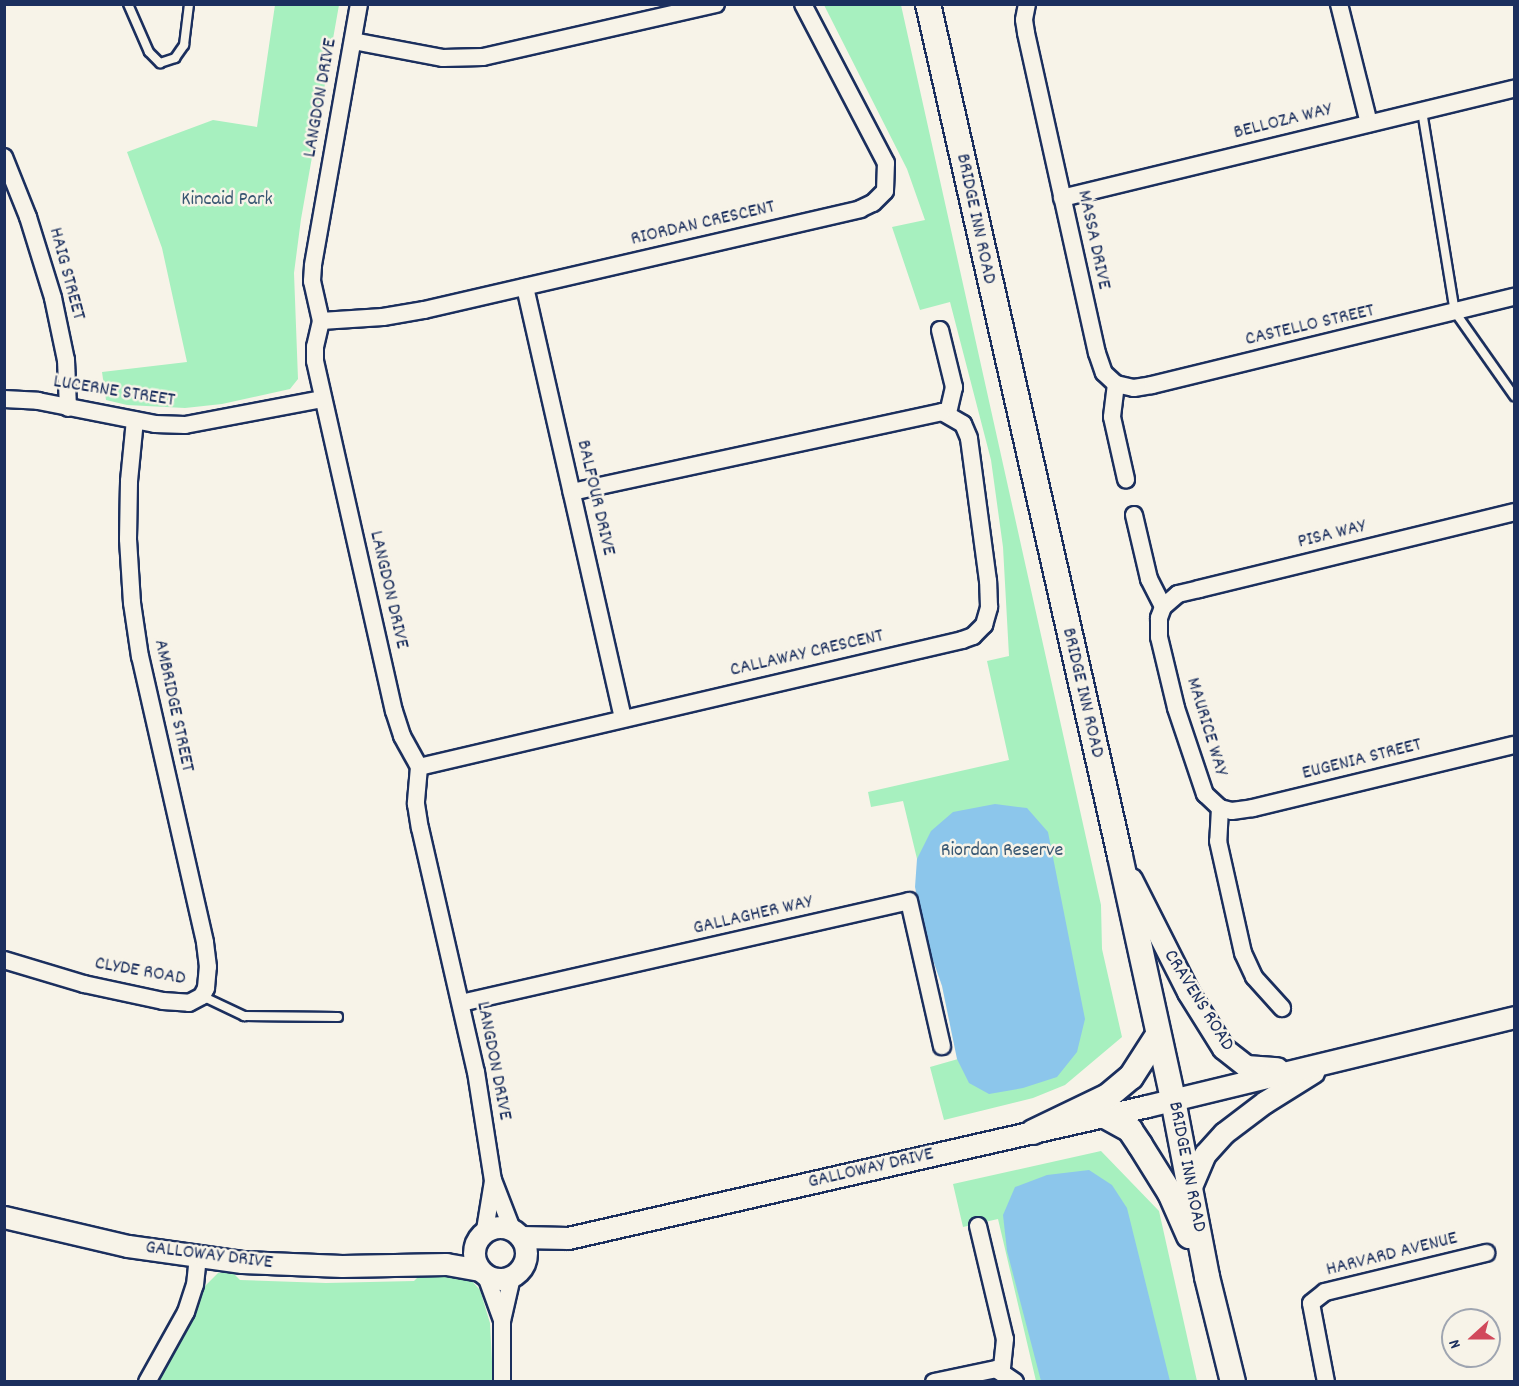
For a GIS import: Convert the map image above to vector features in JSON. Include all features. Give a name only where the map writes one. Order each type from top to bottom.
[{"type":"main road","name":"BRIDGE INN ROAD","points":[[928,4],[1120,856],[1173,1100],[1207,1277],[1233,1382]]},
{"type":"main road","points":[[1034,1132],[1108,1096],[1131,1077],[1158,1035]]},
{"type":"main road","points":[[1105,1116],[1130,1131],[1140,1145],[1170,1193],[1207,1277]]},
{"type":"street","name":"LANGDON DRIVE","points":[[358,4],[313,267],[314,295],[321,321],[315,354],[322,399],[393,711],[402,736],[419,766],[416,804],[419,821],[482,1102],[493,1180],[517,1233]]},
{"type":"street","points":[[353,41],[443,58],[483,57],[716,4]]},
{"type":"street","name":"RIORDAN CRESCENT","points":[[321,321],[407,314],[860,209],[873,203],[885,191],[886,163],[803,4]]},
{"type":"street","name":"MASSA DRIVE","points":[[1027,4],[1024,20],[1026,33],[1096,353],[1104,373],[1116,384]]},
{"type":"street","points":[[1339,4],[1369,123]]},
{"type":"street","name":"BELLOZA WAY","points":[[1062,198],[1515,88]]},
{"type":"street","name":"HAIG STREET","points":[[4,157],[28,217],[53,298],[66,360],[68,408]]},
{"type":"street","name":"BALFOUR DRIVE","points":[[525,287],[623,718]]},
{"type":"street","name":"CASTELLO STREET","points":[[1116,384],[1134,388],[1152,385],[1515,297]]},
{"type":"street","points":[[572,492],[927,413],[948,414],[954,387],[940,330]]},
{"type":"street","points":[[1116,384],[1112,417],[1126,479]]},
{"type":"street","name":"LUCERNE STREET","points":[[4,399],[38,401],[135,420],[185,424],[322,399]]},
{"type":"street","name":"CALLAWAY CRESCENT","points":[[419,766],[973,636],[984,625],[988,608],[988,581],[969,438],[963,424],[948,414]]},
{"type":"street","name":"AMBRIDGE STREET","points":[[135,420],[129,481],[128,539],[132,603],[140,657],[205,942],[208,967],[206,988],[202,996]]},
{"type":"street","name":"PISA WAY","points":[[1163,607],[1178,594],[1515,512]]},
{"type":"street","points":[[1134,515],[1149,579],[1163,607]]},
{"type":"street","name":"MAURICE WAY","points":[[1163,607],[1160,618],[1160,637],[1176,708],[1205,794],[1220,808]]},
{"type":"street","name":"EUGENIA STREET","points":[[1220,808],[1232,811],[1253,808],[1515,745]]},
{"type":"street","points":[[1220,808],[1218,841],[1243,953],[1254,977],[1282,1008]]},
{"type":"street","name":"CRAVENS ROAD","points":[[1120,856],[1160,942],[1223,1048],[1246,1066],[1265,1069],[1328,1062]]},
{"type":"street","name":"GALLAGHER WAY","points":[[461,1003],[909,901],[942,1046]]},
{"type":"street","name":"CLYDE ROAD","points":[[4,960],[84,984],[163,1001],[189,1003],[202,996]]},
{"type":"street","name":"CRAVENS ROAD","points":[[1173,1100],[1515,1017]]},
{"type":"street","name":"CRAVENS ROAD","points":[[1190,1189],[1205,1154],[1224,1133],[1265,1102],[1328,1062]]},
{"type":"street","name":"GALLOWAY DRIVE","points":[[517,1233],[568,1238],[1173,1100]]},
{"type":"street","name":"LANGDON DRIVE","points":[[480,1236],[493,1180]]},
{"type":"street","name":"GALLOWAY DRIVE","points":[[4,1217],[128,1246],[198,1257],[287,1265],[447,1264],[483,1273]]},
{"type":"street","points":[[978,1226],[1005,1339],[1002,1370]]},
{"type":"street","points":[[502,1321],[483,1273],[473,1257],[480,1236],[494,1227],[517,1233],[526,1252],[502,1321],[502,1382]]},
{"type":"street","name":"GALLOWAY DRIVE","points":[[417,1263],[480,1236]]},
{"type":"street","name":"GALLOWAY DRIVE","points":[[518,1272],[568,1238]]},
{"type":"street","name":"HARVARD AVENUE","points":[[1326,1382],[1311,1303],[1325,1292],[1486,1253]]},
{"type":"street","points":[[147,1382],[193,1297],[198,1257]]},
{"type":"street","points":[[483,1273],[504,1280],[518,1272]]},
{"type":"street","points":[[934,1382],[991,1369],[1002,1370],[1015,1382]]},
{"type":"lane","points":[[128,4],[149,52],[160,63],[175,58],[184,45],[189,4]]},
{"type":"lane","points":[[1422,110],[1455,312],[1515,396]]},
{"type":"lane","name":"CLYDE ROAD","points":[[202,996],[244,1016],[338,1017]]},
{"type":"green space","name":"Kincaid Park","points":[[275,5],[339,5],[301,219],[294,273],[298,379],[290,389],[222,404],[185,408],[127,405],[106,400],[102,372],[187,362],[162,248],[127,152],[213,120],[257,127]]},
{"type":"green space","name":"Riordan Reserve","points":[[824,5],[901,5],[1101,905],[1102,949],[1122,1037],[1065,1085],[1033,1098],[944,1120],[930,1067],[965,1057],[903,801],[871,807],[868,792],[1009,760],[987,661],[1009,656],[1003,547],[991,460],[950,302],[920,310],[892,227],[925,220],[907,169]]},
{"type":"green space","points":[[1101,1151],[1159,1211],[1197,1381],[1036,1381],[998,1219],[963,1227],[953,1184]]},
{"type":"green space","points":[[232,1272],[240,1280],[326,1283],[414,1281],[422,1273],[440,1273],[470,1279],[480,1290],[490,1323],[493,1381],[156,1382],[195,1311],[205,1286],[218,1273]]},
{"type":"water","points":[[995,804],[1027,808],[1048,832],[1085,1019],[1077,1052],[1057,1077],[1023,1088],[989,1094],[969,1083],[957,1059],[942,986],[927,943],[915,887],[917,859],[931,831],[953,812]]},
{"type":"water","points":[[1089,1170],[1112,1185],[1127,1208],[1170,1381],[1041,1381],[1007,1251],[1003,1215],[1015,1187],[1047,1175]]}]
